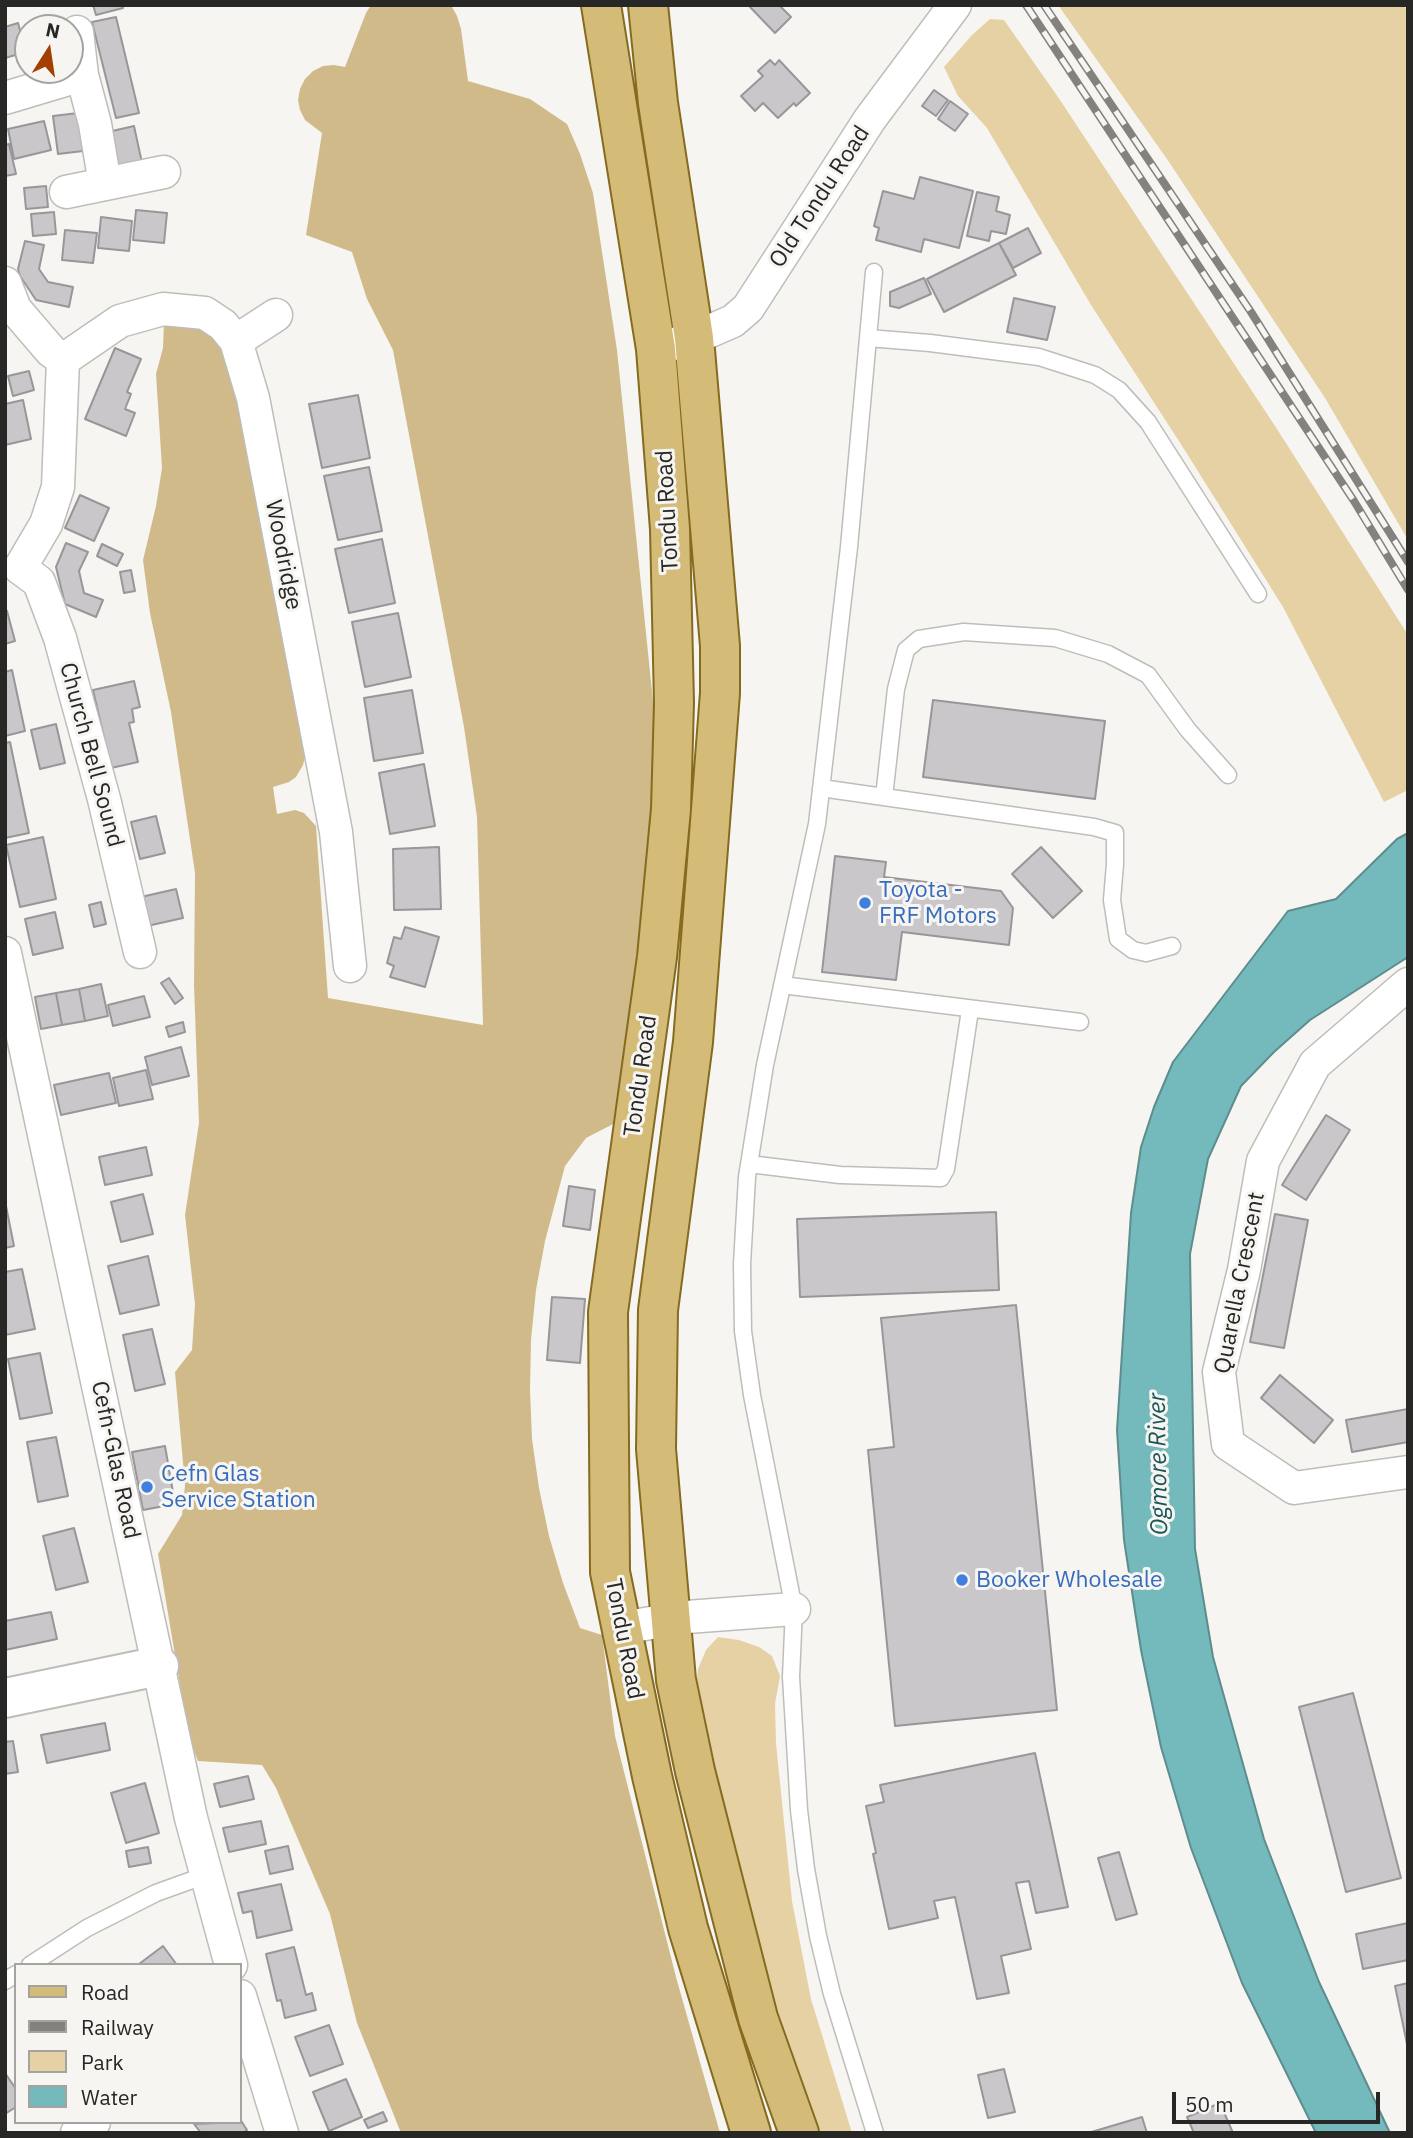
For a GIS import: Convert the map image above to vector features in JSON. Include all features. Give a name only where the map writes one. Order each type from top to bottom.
[{"type":"main road","name":"Tondu Road","points":[[601,5],[656,349],[670,529],[674,703],[671,809],[657,957],[608,1312],[610,1572],[652,1776],[688,1928],[751,2133]]},
{"type":"main road","name":"Tondu Road","points":[[648,5],[658,103],[694,338],[720,646],[720,693],[693,1042],[658,1310],[656,1449],[676,1680],[695,1771],[758,2018],[799,2133]]},
{"type":"street","name":"Old Tondu Road","points":[[656,349],[694,338],[733,321],[748,307],[870,119],[955,5]]},
{"type":"street","points":[[84,83],[95,124],[105,184]]},
{"type":"street","points":[[5,98],[52,84]]},
{"type":"street","points":[[66,192],[164,172]]},
{"type":"street","points":[[5,283],[15,309],[51,351],[63,360]]},
{"type":"street","name":"Woodridge","points":[[63,360],[120,321],[163,309],[205,313],[223,325],[236,341],[253,398],[336,832],[350,966]]},
{"type":"street","points":[[236,341],[276,315]]},
{"type":"street","name":"Church Bell Sound","points":[[63,360],[58,487],[46,524],[13,572],[38,582],[60,638],[104,799],[140,952]]},
{"type":"street","name":"Cefn-Glas Road","points":[[7,967],[191,1818],[230,1963]]},
{"type":"street","name":"Quarella Crescent","points":[[1408,984],[1315,1064],[1263,1161],[1244,1270],[1219,1372],[1228,1444],[1294,1488],[1408,1472]]},
{"type":"street","points":[[621,1628],[672,1619],[794,1609]]},
{"type":"street","points":[[5,1698],[159,1666]]},
{"type":"street","points":[[242,2012],[246,2044],[282,2133]]},
{"type":"lane","points":[[874,272],[849,547],[817,824],[765,1065],[749,1164],[742,1264],[743,1331],[752,1395],[794,1609],[790,1677],[806,1869],[832,1994],[875,2133]]},
{"type":"lane","points":[[868,338],[1039,357],[1095,375],[1119,390],[1148,422],[1258,594]]},
{"type":"lane","points":[[884,797],[896,689],[906,650],[919,639],[964,632],[1055,638],[1108,654],[1148,675],[1188,730],[1228,775]]},
{"type":"lane","points":[[821,788],[1094,827],[1115,833],[1112,900],[1118,939],[1133,950],[1146,953],[1172,946]]},
{"type":"lane","points":[[782,985],[1080,1022]]},
{"type":"lane","points":[[749,1164],[840,1175],[941,1178],[946,1169],[970,1010]]},
{"type":"lane","points":[[33,1963],[87,1928],[156,1893],[206,1875]]},
{"type":"green space","points":[[1058,5],[1403,5],[1408,10],[1408,540],[1325,398],[1167,159]]},
{"type":"green space","points":[[990,19],[1004,20],[1058,97],[1277,429],[1408,635],[1408,790],[1384,802],[1283,607],[1091,305],[987,128],[958,96],[944,67]]},
{"type":"green space","points":[[718,1637],[759,1647],[772,1656],[780,1676],[775,1704],[776,1743],[792,1901],[811,1999],[852,2133],[816,2133],[776,2011],[715,1799],[696,1687],[698,1669],[706,1650]]},
{"type":"shaded area","points":[[371,5],[451,5],[461,29],[468,81],[530,99],[567,124],[593,193],[617,350],[655,721],[650,839],[619,1121],[586,1138],[565,1166],[545,1241],[531,1340],[532,1439],[549,1536],[563,1583],[580,1628],[602,1635],[615,1736],[676,1977],[720,2133],[401,2133],[357,2023],[330,1914],[276,1788],[262,1765],[198,1761],[189,1738],[158,1554],[182,1515],[185,1485],[175,1372],[192,1350],[195,1304],[185,1215],[199,1123],[194,985],[195,873],[171,712],[150,613],[143,560],[162,468],[156,374],[163,348],[164,322],[195,321],[220,342],[233,377],[305,757],[296,777],[273,787],[277,814],[295,810],[304,813],[316,826],[328,998],[483,1025],[477,817],[464,727],[393,350],[367,299],[352,252],[306,235],[322,133],[305,120],[300,110],[300,89],[313,71],[323,66],[345,67]]},
{"type":"water","name":"Ogmore River","points":[[1408,833],[1408,957],[1310,1020],[1241,1086],[1208,1159],[1190,1254],[1195,1549],[1213,1657],[1264,1839],[1319,1982],[1390,2133],[1316,2133],[1242,1983],[1191,1848],[1161,1747],[1141,1650],[1124,1540],[1117,1430],[1131,1213],[1141,1147],[1173,1062],[1288,911],[1336,899],[1397,839]]},
{"type":"building","points":[[93,5],[122,5],[123,8],[96,15]]},
{"type":"building","points":[[779,5],[791,17],[775,33],[750,7]]},
{"type":"building","points":[[116,17],[139,113],[116,118],[92,22]]},
{"type":"building","points":[[14,24],[14,55],[5,58],[5,27]]},
{"type":"building","points":[[770,60],[775,65],[779,60],[810,93],[778,118],[763,103],[755,111],[741,96],[763,76],[758,71]]},
{"type":"building","points":[[934,90],[948,100],[936,116],[922,106]]},
{"type":"building","points":[[950,101],[968,114],[955,131],[938,119]]},
{"type":"building","points":[[78,113],[83,151],[58,154],[53,116]]},
{"type":"building","points":[[44,121],[51,150],[14,159],[8,129]]},
{"type":"building","points":[[134,126],[142,163],[115,168],[108,132]]},
{"type":"building","points":[[9,144],[16,174],[5,176],[5,145]]},
{"type":"building","points":[[920,177],[973,191],[959,248],[924,239],[921,252],[876,240],[879,228],[874,226],[883,191],[914,199]]},
{"type":"building","points":[[46,186],[48,207],[26,209],[24,188]]},
{"type":"building","points":[[977,192],[999,197],[996,211],[1010,215],[1006,234],[991,231],[989,241],[967,236]]},
{"type":"building","points":[[136,210],[167,213],[164,243],[133,240]]},
{"type":"building","points":[[54,212],[56,234],[33,236],[31,214]]},
{"type":"building","points":[[101,217],[132,221],[129,251],[98,248]]},
{"type":"building","points":[[1028,228],[1041,253],[1013,268],[999,243]]},
{"type":"building","points":[[65,230],[97,233],[93,263],[62,260]]},
{"type":"building","points":[[25,241],[44,245],[39,269],[48,282],[73,287],[69,307],[36,300],[20,276],[18,269]]},
{"type":"building","points":[[999,243],[1016,275],[944,312],[927,279]]},
{"type":"building","points":[[924,278],[931,294],[899,308],[890,306],[890,292]]},
{"type":"building","points":[[1014,298],[1055,307],[1047,340],[1007,332]]},
{"type":"building","points":[[115,348],[141,359],[127,392],[131,394],[125,409],[135,413],[126,436],[85,419]]},
{"type":"building","points":[[29,371],[34,390],[13,396],[8,376]]},
{"type":"building","points":[[358,395],[370,458],[322,468],[309,404]]},
{"type":"building","points":[[23,400],[31,439],[5,445],[5,404]]},
{"type":"building","points":[[369,467],[382,531],[338,540],[324,476]]},
{"type":"building","points":[[80,495],[109,508],[94,541],[65,528]]},
{"type":"building","points":[[382,539],[395,603],[349,613],[335,549]]},
{"type":"building","points":[[66,543],[88,552],[79,571],[84,593],[103,600],[96,617],[65,604],[56,567]]},
{"type":"building","points":[[102,544],[123,554],[117,566],[97,556]]},
{"type":"building","points":[[131,570],[135,591],[124,593],[120,572]]},
{"type":"building","points":[[7,611],[15,641],[5,644],[5,612]]},
{"type":"building","points":[[398,613],[411,677],[365,687],[352,622]]},
{"type":"building","points":[[12,670],[25,731],[5,736],[5,672]]},
{"type":"building","points":[[134,681],[140,707],[132,709],[134,722],[129,723],[138,762],[111,768],[93,690]]},
{"type":"building","points":[[412,690],[423,753],[374,761],[364,698]]},
{"type":"building","points":[[933,700],[1105,721],[1095,799],[923,777]]},
{"type":"building","points":[[56,724],[65,763],[40,769],[31,730]]},
{"type":"building","points":[[10,742],[29,833],[5,838],[5,743]]},
{"type":"building","points":[[424,764],[435,826],[390,834],[379,773]]},
{"type":"building","points":[[156,816],[165,853],[140,859],[131,822]]},
{"type":"building","points":[[43,837],[56,899],[20,907],[6,845]]},
{"type":"building","points":[[439,847],[441,909],[394,910],[393,849]]},
{"type":"building","points":[[1041,847],[1082,891],[1053,918],[1012,874]]},
{"type":"building","points":[[835,856],[886,862],[884,877],[1001,891],[1013,908],[1009,945],[902,932],[896,980],[822,972]]},
{"type":"building","points":[[176,889],[183,918],[147,926],[141,897]]},
{"type":"building","points":[[101,902],[106,924],[94,927],[89,905]]},
{"type":"building","points":[[55,912],[63,948],[33,955],[25,919]]},
{"type":"building","points":[[405,927],[439,937],[425,987],[390,977],[394,966],[387,963],[394,937],[401,939]]},
{"type":"building","points":[[169,978],[183,998],[175,1004],[161,983]]},
{"type":"building","points":[[101,984],[108,1016],[85,1021],[79,989]]},
{"type":"building","points":[[79,989],[85,1021],[62,1025],[56,993]]},
{"type":"building","points":[[56,993],[62,1025],[41,1029],[35,997]]},
{"type":"building","points":[[144,996],[150,1017],[113,1026],[108,1005]]},
{"type":"building","points":[[183,1022],[185,1032],[169,1037],[166,1027]]},
{"type":"building","points":[[181,1047],[189,1076],[152,1085],[145,1057]]},
{"type":"building","points":[[146,1070],[153,1099],[119,1106],[113,1078]]},
{"type":"building","points":[[109,1073],[116,1103],[61,1115],[54,1085]]},
{"type":"building","points":[[1326,1115],[1350,1130],[1306,1200],[1282,1185]]},
{"type":"building","points":[[146,1147],[152,1175],[105,1185],[99,1157]]},
{"type":"building","points":[[569,1186],[595,1190],[590,1230],[563,1226]]},
{"type":"building","points":[[143,1194],[153,1234],[121,1242],[111,1202]]},
{"type":"building","points":[[5,1201],[14,1246],[5,1248]]},
{"type":"building","points":[[996,1212],[999,1290],[800,1297],[797,1219]]},
{"type":"building","points":[[1275,1214],[1308,1220],[1284,1348],[1250,1342]]},
{"type":"building","points":[[148,1256],[159,1305],[120,1314],[108,1266]]},
{"type":"building","points":[[22,1269],[35,1329],[5,1335],[5,1272]]},
{"type":"building","points":[[552,1297],[585,1299],[580,1363],[547,1360]]},
{"type":"building","name":"Booker Wholesale","points":[[1016,1305],[1057,1710],[895,1726],[868,1450],[894,1447],[881,1318]]},
{"type":"building","points":[[152,1329],[165,1384],[135,1391],[123,1335]]},
{"type":"building","points":[[40,1353],[52,1413],[20,1419],[8,1359]]},
{"type":"building","points":[[1280,1375],[1333,1420],[1314,1443],[1261,1398]]},
{"type":"building","points":[[1408,1409],[1408,1442],[1352,1452],[1346,1420]]},
{"type":"building","points":[[56,1437],[68,1496],[38,1502],[27,1442]]},
{"type":"building","points":[[165,1446],[175,1504],[143,1510],[132,1452]]},
{"type":"building","points":[[74,1528],[88,1582],[56,1590],[43,1536]]},
{"type":"building","points":[[51,1612],[57,1639],[5,1650],[5,1621]]},
{"type":"building","points":[[1353,1693],[1401,1878],[1346,1892],[1299,1707]]},
{"type":"building","points":[[105,1723],[110,1750],[47,1763],[41,1735]]},
{"type":"building","points":[[13,1741],[18,1772],[5,1774],[5,1742]]},
{"type":"building","points":[[1035,1753],[1068,1907],[1036,1913],[1029,1881],[1016,1883],[1031,1949],[1001,1956],[1009,1993],[977,1999],[955,1897],[934,1901],[938,1918],[889,1929],[866,1806],[884,1802],[880,1785]]},
{"type":"building","points":[[248,1776],[254,1799],[220,1807],[214,1784]]},
{"type":"building","points":[[145,1783],[159,1833],[126,1843],[111,1793]]},
{"type":"building","points":[[261,1821],[266,1844],[229,1852],[223,1828]]},
{"type":"building","points":[[288,1846],[293,1869],[270,1874],[265,1851]]},
{"type":"building","points":[[148,1847],[151,1863],[129,1867],[126,1851]]},
{"type":"building","points":[[1119,1852],[1137,1914],[1116,1920],[1098,1858]]},
{"type":"building","points":[[281,1884],[292,1930],[257,1938],[252,1911],[243,1913],[238,1893]]},
{"type":"building","points":[[1408,1923],[1408,1960],[1363,1969],[1356,1934]]},
{"type":"building","points":[[163,1946],[176,1963],[140,1963]]},
{"type":"building","points":[[294,1947],[306,1995],[312,1993],[316,2010],[285,2018],[281,2000],[277,2001],[266,1954]]},
{"type":"building","points":[[1408,1983],[1408,2044],[1407,2044],[1395,1986]]},
{"type":"building","points":[[329,2025],[343,2064],[310,2076],[295,2037]]},
{"type":"building","points":[[1004,2069],[1015,2112],[988,2118],[978,2075]]},
{"type":"building","points":[[5,2073],[14,2086],[14,2108],[5,2114]]},
{"type":"building","points":[[346,2079],[362,2117],[329,2131],[313,2092]]},
{"type":"building","points":[[1220,2103],[1233,2133],[1194,2133],[1187,2117]]},
{"type":"building","points":[[383,2112],[387,2121],[368,2128],[364,2120]]},
{"type":"building","points":[[1142,2117],[1147,2133],[1088,2133]]},
{"type":"building","points":[[242,2122],[247,2130],[243,2133],[201,2133],[194,2124]]},
{"type":"railway","points":[[1026,5],[1354,501],[1408,590]]},
{"type":"railway","points":[[1044,5],[1251,312],[1408,562]]},
{"type":"place","name":"Toyota - FRF Motors","points":[[865,903]]},
{"type":"place","name":"Cefn Glas Service Station","points":[[147,1487]]},
{"type":"place","name":"Booker Wholesale","points":[[962,1580]]}]
